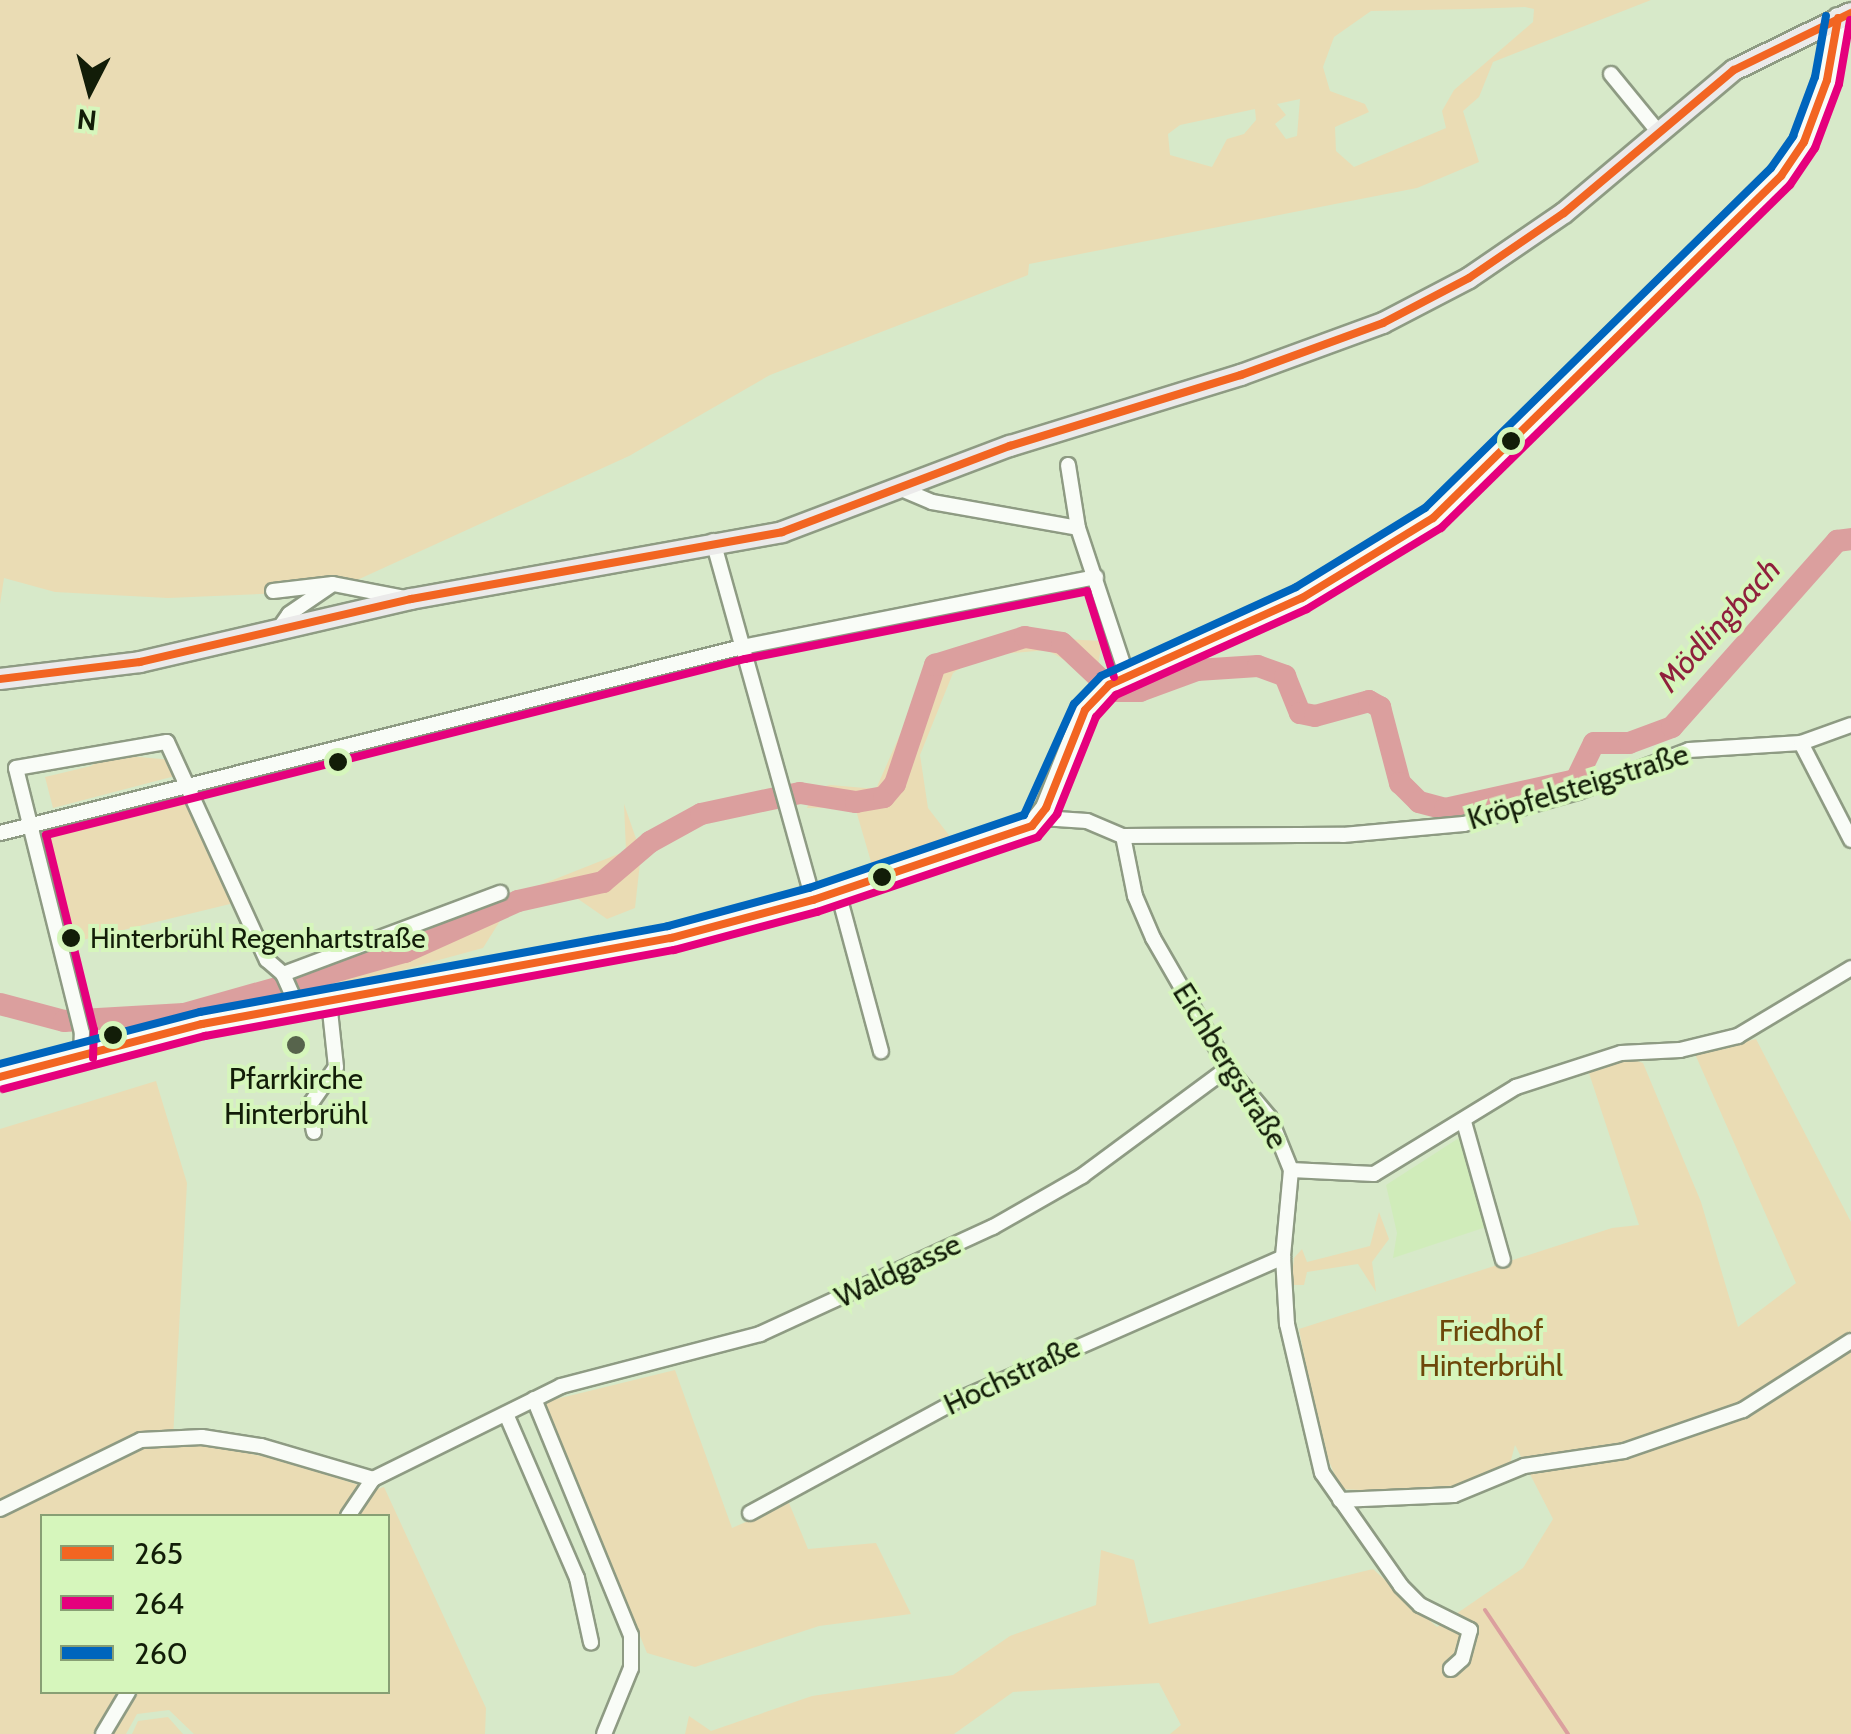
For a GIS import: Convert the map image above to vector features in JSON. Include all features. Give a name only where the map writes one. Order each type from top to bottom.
[{"type":"main road","points":[[0,679],[140,662],[410,599],[782,532],[899,488],[1242,375],[1418,308],[1564,213],[1656,129],[1734,70],[1840,10]]},
{"type":"main road","points":[[0,1077],[295,1002],[328,1002],[638,945],[813,900],[1014,834],[1042,818],[1085,710],[1115,681],[1302,598],[1433,518],[1781,176],[1804,142],[1827,80],[1840,10]]},
{"type":"street","points":[[1615,78],[1656,129]]},
{"type":"street","points":[[1068,466],[1078,528],[1096,577],[1115,681]]},
{"type":"street","points":[[899,488],[932,502],[1078,528]]},
{"type":"street","points":[[713,542],[813,900]]},
{"type":"street","points":[[0,833],[742,647],[1096,577]]},
{"type":"street","points":[[278,630],[333,584]]},
{"type":"street","points":[[273,591],[333,584],[410,599]]},
{"type":"street","name":"Kröpfelsteigstraße","points":[[1123,836],[1343,836],[1464,824],[1578,792],[1689,750],[1801,743],[1851,724]]},
{"type":"street","points":[[80,1056],[82,1032],[16,768],[167,742],[190,784],[266,960],[284,977],[295,1002]]},
{"type":"street","points":[[1801,743],[1851,840]]},
{"type":"street","points":[[1042,818],[1086,822],[1123,836]]},
{"type":"street","name":"Eichbergstraße","points":[[1123,836],[1135,896],[1153,938],[1228,1068],[1270,1118],[1292,1170],[1283,1256],[1306,1420],[1322,1473],[1420,1605],[1470,1630],[1462,1659],[1450,1669]]},
{"type":"street","points":[[838,892],[881,1051]]},
{"type":"street","points":[[284,977],[500,893]]},
{"type":"street","points":[[1292,1170],[1374,1174],[1516,1087],[1564,1068],[1738,1036],[1851,968]]},
{"type":"street","points":[[314,1132],[310,1106],[336,1067],[328,1002]]},
{"type":"street","name":"Waldgasse","points":[[373,1479],[561,1386],[760,1334],[993,1227],[1082,1176],[1228,1068]]},
{"type":"street","points":[[1464,1122],[1503,1260]]},
{"type":"street","name":"Hochstraße","points":[[750,1514],[960,1399],[1283,1256]]},
{"type":"street","points":[[1340,1500],[1454,1495],[1524,1466],[1624,1451],[1743,1410],[1851,1341]]},
{"type":"street","points":[[534,1399],[631,1635],[631,1668],[604,1734]]},
{"type":"street","points":[[506,1414],[577,1578],[592,1642]]},
{"type":"street","points":[[0,1509],[141,1440],[202,1437],[247,1444],[373,1479],[349,1514]]},
{"type":"street","points":[[103,1734],[127,1694]]},
{"type":"shaded area","points":[[1462,1136],[1489,1226],[1393,1258],[1397,1233],[1386,1185]]},
{"type":"green space","points":[[0,0],[1651,0],[1493,62],[1479,97],[1463,111],[1479,162],[1417,188],[1029,264],[1028,275],[770,375],[629,456],[333,591],[168,598],[55,592],[4,578],[0,604]],"holes":[[[1525,7],[1534,9],[1533,22],[1454,90],[1442,111],[1446,128],[1354,167],[1336,151],[1335,127],[1369,112],[1365,104],[1330,91],[1323,67],[1334,37],[1371,11]],[[1300,99],[1297,136],[1286,139],[1275,124],[1286,115],[1277,104]],[[1255,109],[1256,120],[1244,134],[1227,139],[1212,167],[1170,155],[1168,134],[1180,125]]]},
{"type":"green space","points":[[1044,638],[1102,641],[1096,678],[1047,650],[978,656],[953,673],[920,755],[928,808],[955,843],[874,872],[855,807],[807,808],[815,789],[830,785],[876,789],[932,662]]},
{"type":"green space","points":[[107,754],[172,760],[179,775],[53,808],[45,777],[91,766]]},
{"type":"green space","points":[[187,798],[234,903],[74,942],[45,835]]},
{"type":"green space","points":[[624,804],[641,853],[635,908],[607,919],[568,892],[510,905],[483,948],[314,994],[297,981],[626,851]]},
{"type":"green space","name":"Friedhof Hinterbrühl","points":[[1756,1039],[1851,1222],[1851,1734],[1170,1734],[1181,1725],[1159,1683],[1013,1692],[954,1734],[685,1734],[689,1716],[711,1731],[812,1696],[953,1675],[1010,1636],[1096,1605],[1101,1550],[1134,1560],[1149,1624],[1373,1569],[1437,1627],[1523,1568],[1553,1519],[1515,1445],[1507,1475],[1454,1495],[1341,1489],[1320,1441],[1299,1329],[1612,1228],[1639,1225],[1587,1067],[1628,1058],[1643,1063],[1701,1202],[1738,1327],[1796,1283],[1695,1054]]},
{"type":"green space","points":[[156,1081],[187,1183],[173,1438],[290,1462],[373,1490],[384,1487],[486,1708],[485,1734],[194,1734],[169,1710],[137,1714],[126,1734],[0,1734],[0,1129]]},
{"type":"green space","points":[[1379,1212],[1389,1239],[1372,1262],[1376,1292],[1358,1264],[1307,1272],[1304,1285],[1291,1285],[1294,1258],[1302,1249],[1307,1262],[1370,1246]]},
{"type":"green space","points":[[675,1370],[732,1528],[789,1503],[808,1549],[876,1543],[911,1614],[819,1626],[695,1667],[647,1653],[544,1402]]},
{"type":"green space","points":[[168,1717],[183,1734],[132,1734],[138,1721]]},
{"type":"waterway","name":"Mödlingbach","points":[[0,1004],[64,1021],[184,1014],[405,952],[518,901],[603,882],[650,842],[701,814],[800,793],[856,802],[884,797],[895,784],[935,665],[1025,637],[1062,643],[1113,691],[1140,691],[1197,670],[1258,666],[1285,676],[1300,713],[1315,716],[1369,701],[1380,707],[1400,783],[1419,802],[1445,809],[1576,780],[1594,743],[1629,743],[1672,727],[1837,541],[1851,539]]},
{"type":"waterway","points":[[1485,1610],[1568,1734]]},
{"type":"transit line","name":"265","points":[[0,679],[140,662],[411,599],[782,532],[1010,446],[1241,375],[1383,323],[1469,278],[1564,213],[1734,70],[1851,13]]},
{"type":"transit line","name":"260","points":[[0,1064],[200,1012],[668,926],[809,888],[1024,815],[1074,704],[1101,676],[1296,587],[1425,508],[1771,168],[1793,136],[1815,77],[1826,16]]},
{"type":"transit line","name":"265","points":[[0,1077],[202,1024],[671,938],[813,900],[1032,826],[1046,808],[1085,710],[1109,685],[1302,598],[1433,518],[1781,176],[1804,142],[1827,80],[1838,18]]},
{"type":"transit line","name":"264","points":[[3,1089],[205,1036],[674,950],[817,912],[1038,837],[1057,814],[1096,717],[1116,695],[1307,609],[1441,528],[1790,185],[1815,148],[1839,84],[1850,20]]},
{"type":"transit line","name":"264","points":[[93,1058],[94,1030],[46,835],[745,659],[1087,591],[1114,677]]},
{"type":"place","name":"Hinterbrühl Regenhartstraße","points":[[71,938]]},
{"type":"place","name":"Pfarrkirche Hinterbrühl","points":[[296,1045]]}]
